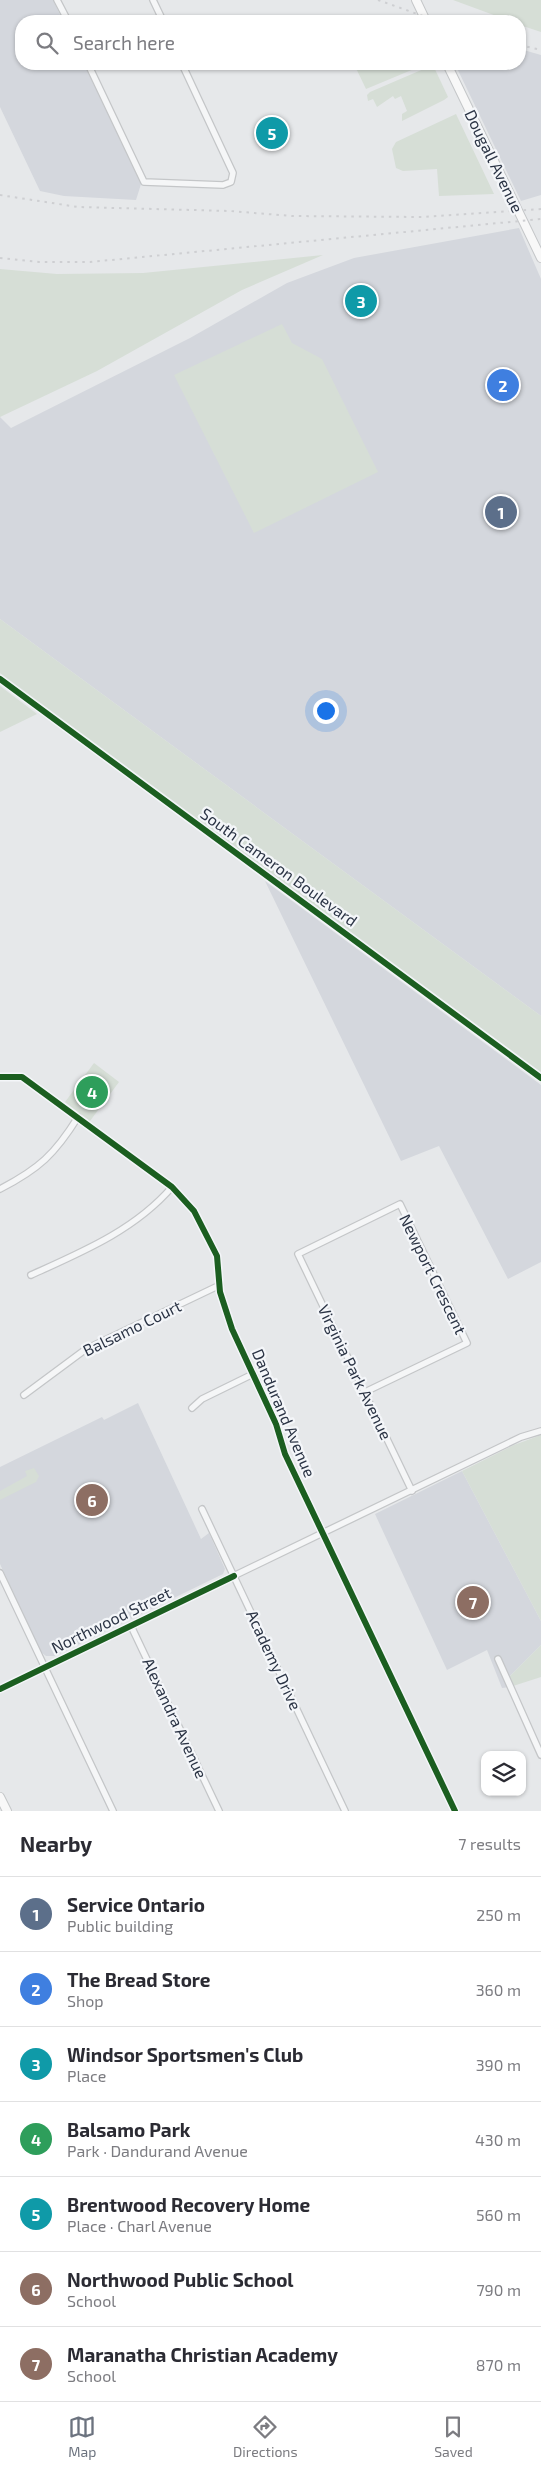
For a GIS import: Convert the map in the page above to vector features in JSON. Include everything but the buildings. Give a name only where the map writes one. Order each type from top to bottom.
[{"type":"street","points":[[57,0],[65,15]]},
{"type":"street","points":[[153,0],[159,15]]},
{"type":"street","points":[[416,0],[423,15]]},
{"type":"street","points":[[91,70],[144,182],[223,186],[231,182],[233,173],[185,70]]},
{"type":"street","name":"Dougall Avenue","points":[[450,70],[541,258]]},
{"type":"street","name":"South Cameron Boulevard","points":[[0,678],[541,1078]]},
{"type":"street","name":"Dandurand Avenue","points":[[0,1077],[22,1077],[172,1187],[194,1211],[208,1235],[217,1256],[220,1285],[232,1330],[276,1424],[285,1454],[455,1811]]},
{"type":"street","points":[[0,1189],[21,1178],[53,1154],[78,1118]]},
{"type":"street","points":[[31,1275],[102,1242],[132,1223],[172,1187]]},
{"type":"street","name":"Newport Crescent","points":[[298,1254],[400,1204],[467,1343],[365,1392]]},
{"type":"street","name":"Virginia Park Avenue","points":[[298,1254],[412,1490]]},
{"type":"street","name":"Balsamo Court","points":[[24,1395],[86,1349],[220,1285]]},
{"type":"street","points":[[192,1408],[202,1399],[253,1374]]},
{"type":"street","name":"Northwood Street","points":[[0,1689],[521,1437],[541,1431]]},
{"type":"street","name":"Academy Drive","points":[[202,1509],[345,1811]]},
{"type":"street","points":[[0,1573],[113,1811]]},
{"type":"street","name":"Alexandra Avenue","points":[[131,1626],[218,1811]]},
{"type":"street","points":[[498,1659],[541,1755]]},
{"type":"street","points":[[0,1797],[7,1811]]},
{"type":"shaded area","points":[[0,0],[53,0],[60,15],[15,15],[15,70],[87,70],[141,184],[136,200],[64,196],[40,191],[0,107]]},
{"type":"shaded area","points":[[453,0],[541,0],[541,32],[526,27],[526,15],[494,15]]},
{"type":"shaded area","points":[[526,51],[541,55],[541,195],[521,201],[458,70],[526,70]]},
{"type":"shaded area","points":[[357,70],[412,70],[366,89]]},
{"type":"shaded area","points":[[421,70],[435,70],[448,97],[402,121],[402,114],[407,111],[401,96],[395,99],[393,96],[377,107],[373,99],[368,101],[367,95]]},
{"type":"shaded area","points":[[456,114],[494,194],[439,196],[437,169],[403,171],[396,168],[392,149],[396,142]]},
{"type":"shaded area","points":[[519,228],[541,279],[541,1016],[0,619],[0,417],[11,428],[190,338],[287,283],[354,258]]},
{"type":"shaded area","points":[[323,255],[242,290],[97,371],[0,417],[0,269],[57,274],[143,273]]},
{"type":"shaded area","points":[[282,324],[292,343],[322,359],[378,472],[254,533],[174,375]]},
{"type":"shaded area","points":[[0,619],[541,1016],[541,1072],[0,673]]},
{"type":"shaded area","points":[[0,686],[37,714],[0,732]]},
{"type":"shaded area","points":[[265,881],[541,1085],[541,1262],[508,1279],[439,1146],[401,1161]]},
{"type":"shaded area","points":[[94,1063],[119,1082],[90,1121],[65,1102]]},
{"type":"shaded area","points":[[138,1403],[201,1539],[209,1533],[225,1569],[223,1574],[55,1656],[46,1656],[41,1652],[0,1564],[0,1467],[102,1417],[104,1420]]},
{"type":"shaded area","points":[[541,1435],[541,1621],[462,1471],[514,1445]]},
{"type":"shaded area","points":[[34,1468],[39,1476],[36,1482],[0,1500],[0,1491],[27,1476],[25,1471]]},
{"type":"shaded area","points":[[462,1471],[541,1621],[541,1645],[507,1679],[510,1687],[502,1688],[487,1650],[447,1670],[375,1514]]},
{"type":"shaded area","points":[[541,1645],[541,1677],[510,1687],[507,1679]]},
{"type":"railway","points":[[378,0],[420,15]]},
{"type":"railway","points":[[526,46],[541,50]]},
{"type":"railway","points":[[0,195],[78,207],[230,211],[292,216],[422,217],[541,209]]},
{"type":"railway","points":[[0,258],[39,262],[90,262],[541,219]]},
{"type":"cycle path","points":[[0,679],[541,1078]]},
{"type":"cycle path","points":[[0,1077],[22,1077],[172,1187],[194,1211],[217,1256],[220,1292],[232,1329],[276,1424],[285,1454],[455,1811]]},
{"type":"cycle path","points":[[0,1689],[234,1576]]},
{"type":"place","name":"Brentwood Recovery Home","points":[[272,133]]},
{"type":"place","name":"Windsor Sportsmen's Club","points":[[361,301]]},
{"type":"place","name":"The Bread Store","points":[[503,385]]},
{"type":"place","name":"Service Ontario","points":[[501,512]]},
{"type":"place","name":"Balsamo Park","points":[[92,1092]]},
{"type":"place","name":"Northwood Public School","points":[[92,1500]]},
{"type":"place","name":"Maranatha Christian Academy","points":[[473,1602]]}]
